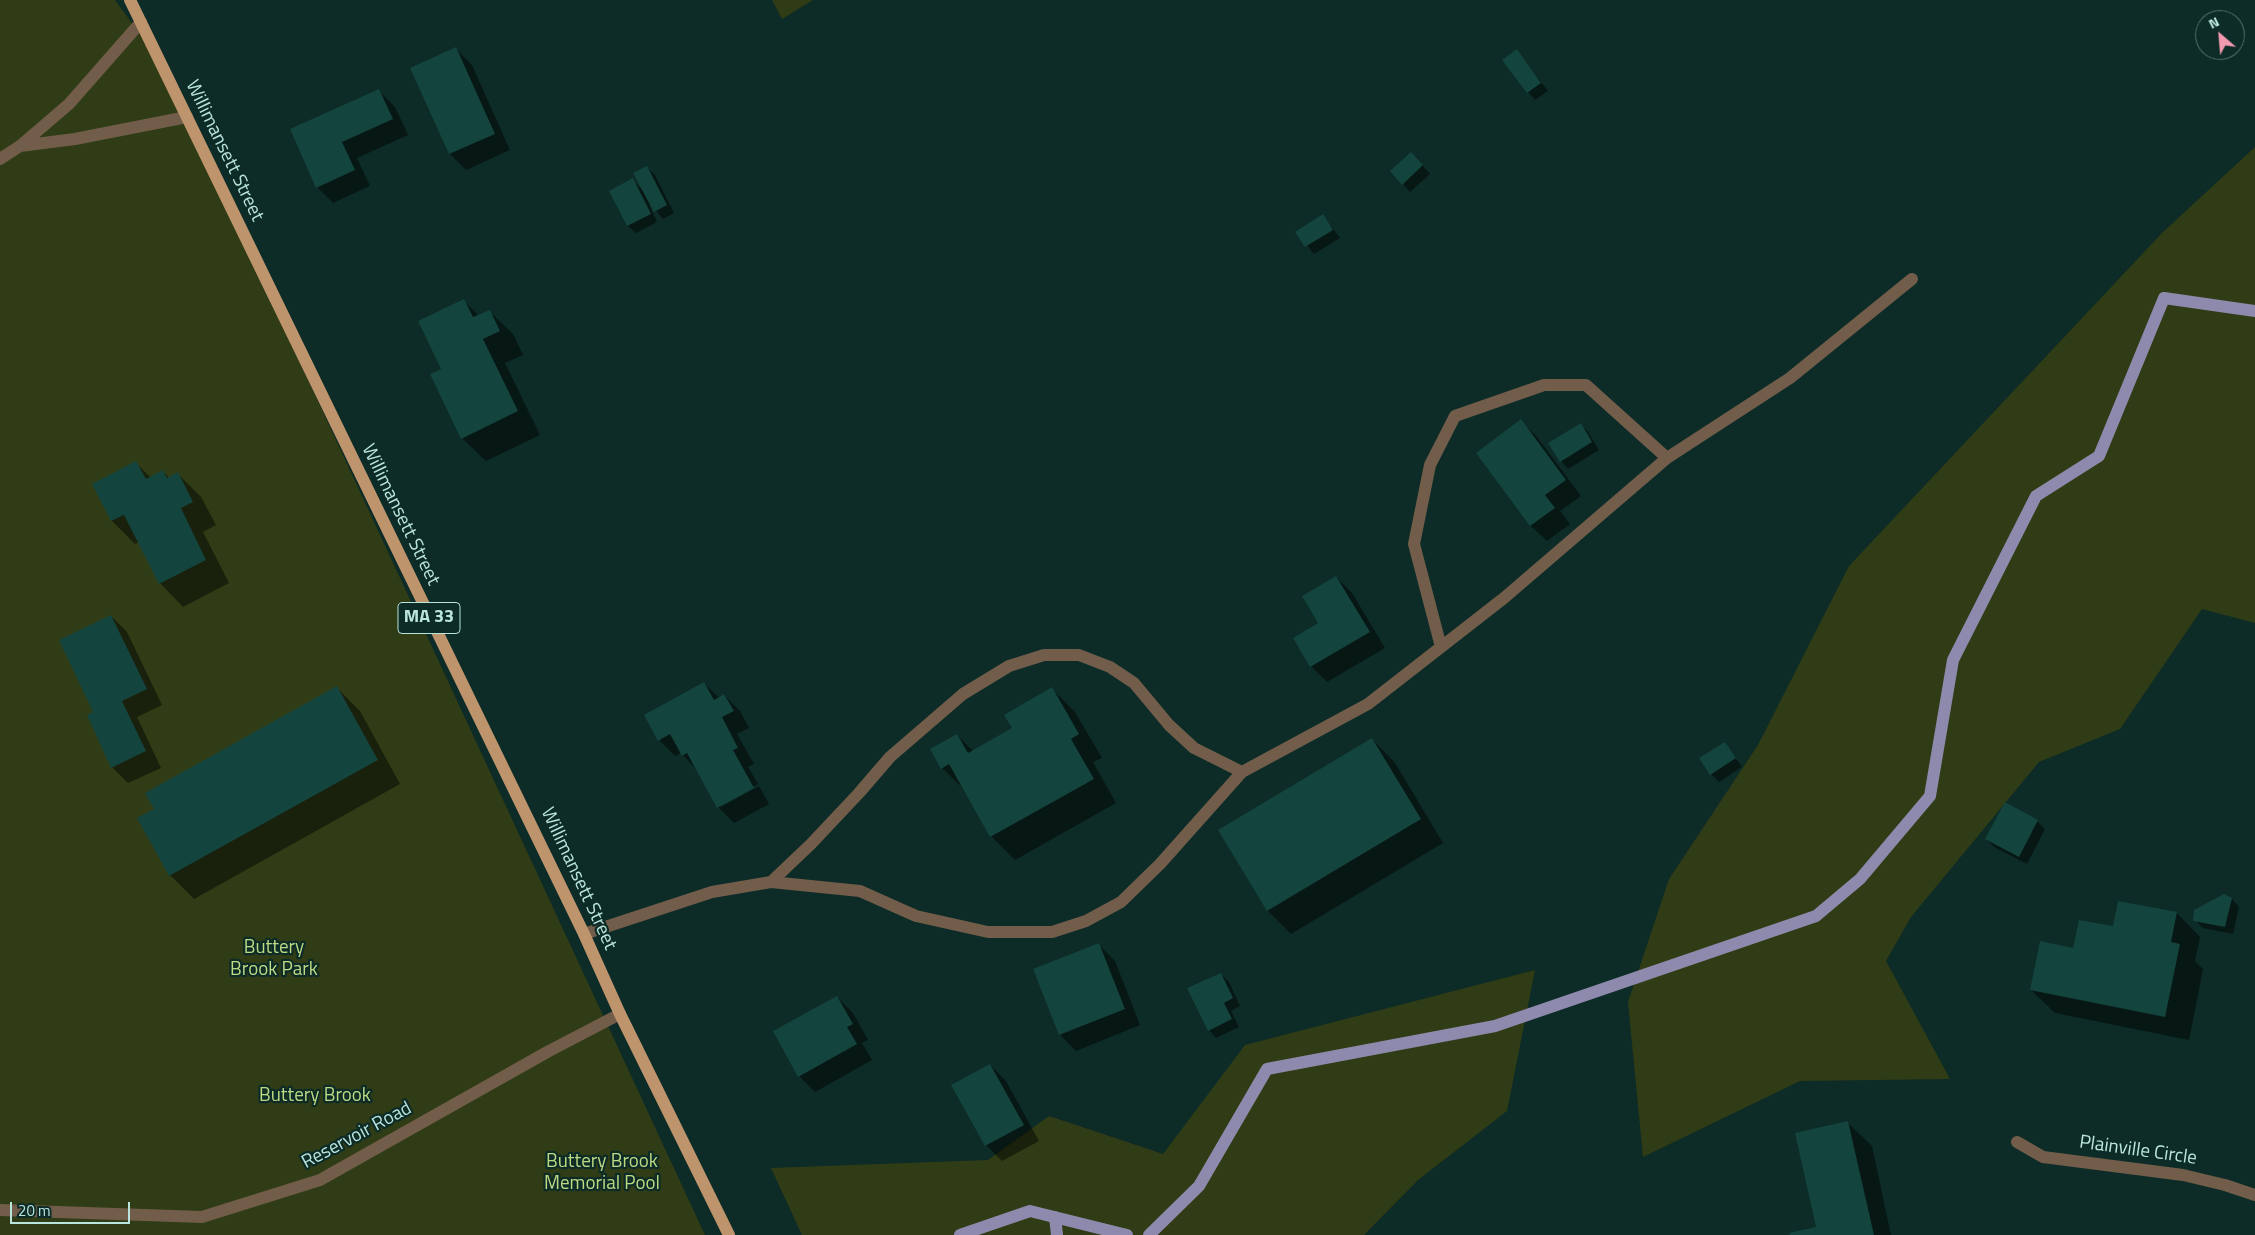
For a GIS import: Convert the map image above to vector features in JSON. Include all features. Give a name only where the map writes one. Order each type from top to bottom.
[{"type":"main road","name":"Willimansett Street","points":[[130,0],[584,934],[620,1014],[729,1235]]},
{"type":"street","points":[[0,159],[20,146],[69,104],[141,22]]},
{"type":"street","points":[[20,146],[75,139],[187,117]]},
{"type":"street","points":[[584,934],[712,892],[771,882],[860,891],[916,916],[988,932],[1052,932],[1086,921],[1121,902],[1160,864],[1242,772],[1368,704],[1504,598],[1667,458],[1790,378],[1912,279]]},
{"type":"street","points":[[1441,647],[1414,544],[1430,465],[1455,416],[1544,385],[1586,385],[1667,458]]},
{"type":"street","points":[[771,882],[859,794],[890,757],[963,694],[1009,666],[1044,655],[1079,654],[1110,666],[1134,683],[1169,725],[1194,748],[1242,772]]},
{"type":"street","name":"Reservoir Road","points":[[0,1210],[202,1217],[302,1186],[320,1180],[549,1051],[620,1014]]},
{"type":"street","name":"Plainville Circle","points":[[2017,1142],[2043,1157],[2183,1175],[2225,1185],[2255,1195]]},
{"type":"green space","name":"Buttery Brook Park","points":[[0,0],[115,0],[161,63],[705,1235],[0,1235]]},
{"type":"green space","points":[[772,0],[813,0],[782,19]]},
{"type":"green space","points":[[2255,147],[2255,623],[2202,609],[2120,729],[2039,762],[1911,917],[1886,961],[1950,1079],[1800,1081],[1643,1157],[1628,1002],[1669,879],[1758,745],[1849,566],[2162,233]]},
{"type":"green space","points":[[1535,970],[1507,1111],[1418,1180],[1364,1235],[802,1235],[771,1168],[988,1160],[1049,1116],[1163,1154],[1245,1045]]},
{"type":"building","points":[[456,47],[495,134],[449,154],[410,68]]},
{"type":"building","points":[[1517,49],[1541,83],[1527,93],[1502,60]]},
{"type":"building","points":[[379,89],[393,119],[342,142],[355,170],[316,188],[290,129]]},
{"type":"building","points":[[1411,152],[1423,165],[1402,185],[1390,171]]},
{"type":"building","points":[[647,166],[667,205],[654,212],[633,173]]},
{"type":"building","points":[[633,178],[651,214],[627,226],[609,191]]},
{"type":"building","points":[[1323,214],[1333,230],[1305,247],[1295,232]]},
{"type":"building","points":[[464,299],[473,317],[490,310],[500,331],[483,339],[518,411],[461,439],[430,374],[441,369],[418,321]]},
{"type":"building","points":[[1521,419],[1566,480],[1545,495],[1555,508],[1530,526],[1476,453]]},
{"type":"building","points":[[1581,423],[1592,442],[1560,462],[1548,443]]},
{"type":"building","points":[[136,461],[146,479],[163,470],[167,478],[178,472],[193,502],[181,508],[206,560],[159,584],[124,515],[111,521],[92,484]]},
{"type":"building","points":[[1336,576],[1370,632],[1310,667],[1293,638],[1318,623],[1302,596]]},
{"type":"building","points":[[111,615],[147,689],[122,701],[146,751],[111,768],[87,715],[93,712],[59,640]]},
{"type":"building","points":[[704,682],[714,700],[724,694],[734,711],[722,717],[738,748],[733,750],[754,788],[717,808],[687,753],[682,756],[670,734],[658,741],[644,715]]},
{"type":"building","points":[[337,686],[378,760],[169,876],[137,818],[154,809],[145,793]]},
{"type":"building","points":[[1052,687],[1079,734],[1071,739],[1094,779],[990,837],[949,764],[941,769],[930,749],[957,734],[968,753],[1012,728],[1004,715]]},
{"type":"building","points":[[1372,738],[1421,819],[1267,911],[1218,830]]},
{"type":"building","points":[[1725,742],[1736,758],[1710,775],[1699,758]]},
{"type":"building","points":[[2005,802],[2038,820],[2019,857],[1985,839]]},
{"type":"building","points":[[2224,894],[2232,898],[2225,927],[2193,921],[2194,910]]},
{"type":"building","points":[[2118,901],[2177,912],[2171,942],[2180,944],[2165,1017],[2030,990],[2040,941],[2073,948],[2079,920],[2113,926]]},
{"type":"building","points":[[1099,943],[1125,1009],[1059,1035],[1033,969]]},
{"type":"building","points":[[1221,973],[1233,998],[1224,1003],[1232,1019],[1208,1031],[1187,988]]},
{"type":"building","points":[[837,996],[853,1024],[847,1027],[857,1044],[798,1077],[773,1031]]},
{"type":"building","points":[[990,1064],[1024,1125],[985,1146],[951,1085]]},
{"type":"building","points":[[1848,1121],[1874,1235],[1790,1235],[1789,1233],[1816,1227],[1795,1133]]},
{"type":"waterway","points":[[1149,1235],[1199,1186],[1267,1069],[1495,1026],[1816,916],[1860,879],[1930,796],[1953,660],[2036,496],[2099,456],[2164,298],[2255,311]]},
{"type":"waterway","points":[[960,1235],[1030,1211],[1127,1235]]},
{"type":"waterway","points":[[1055,1217],[1057,1235]]},
{"type":"park label","name":"Buttery Brook","points":[[315,1096]]},
{"type":"park label","name":"Buttery Brook Memorial Pool","points":[[602,1173]]}]
